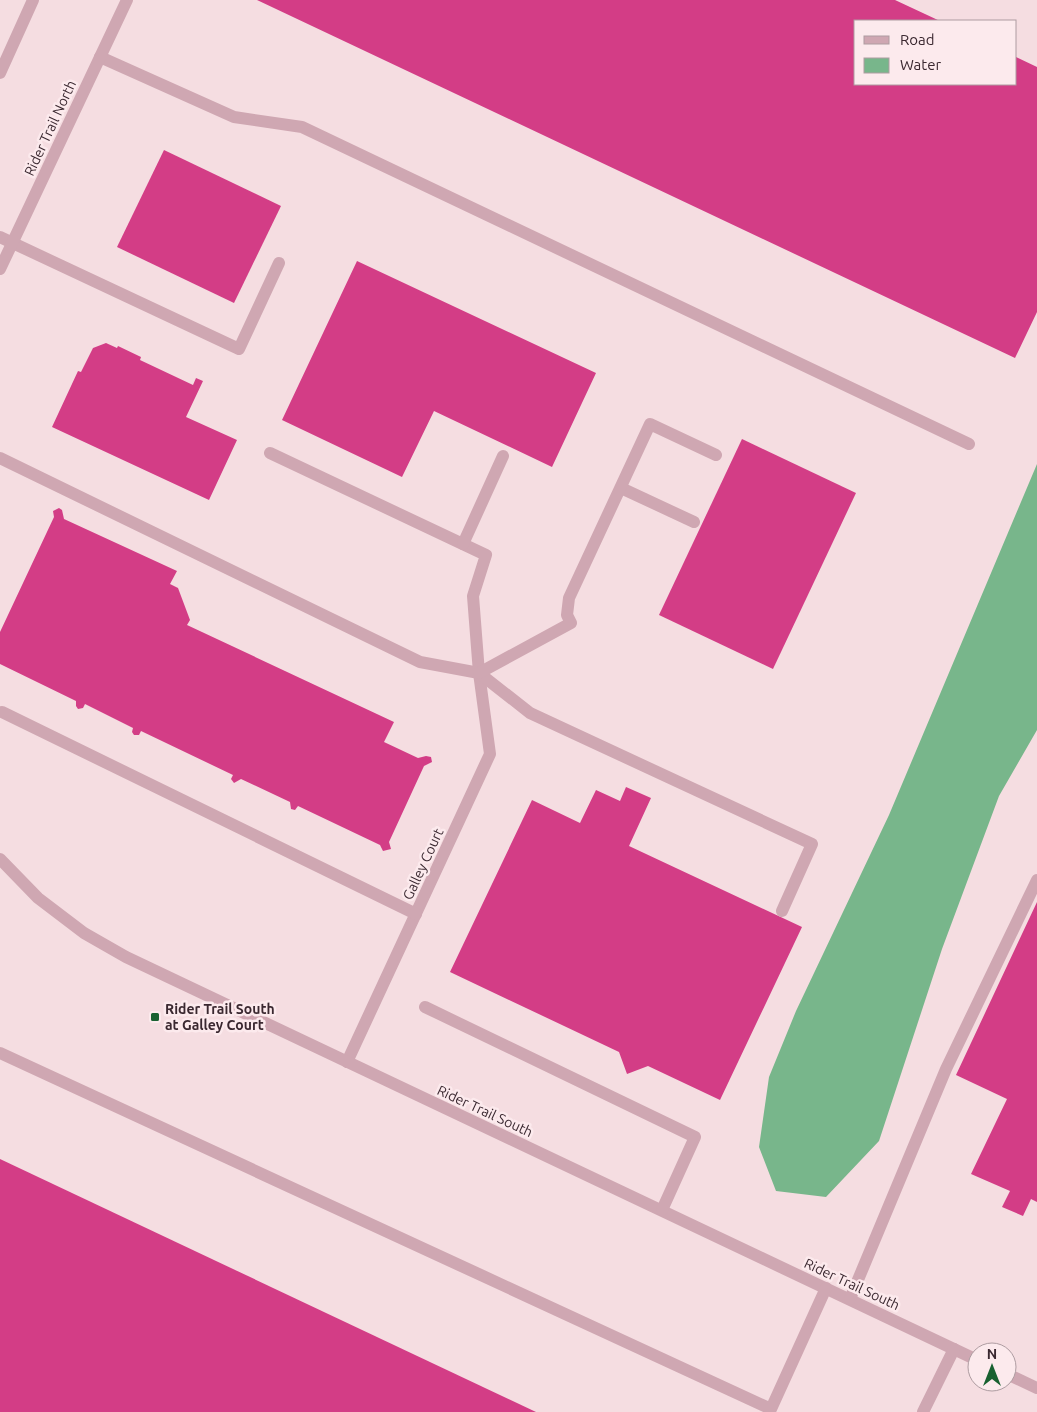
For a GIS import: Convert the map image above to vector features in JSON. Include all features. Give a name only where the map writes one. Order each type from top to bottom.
[{"type":"street","points":[[0,73],[33,0]]},
{"type":"street","name":"Rider Trail North","points":[[0,269],[127,0]]},
{"type":"street","points":[[100,58],[234,117],[302,127],[969,444]]},
{"type":"street","points":[[0,237],[239,349],[279,263]]},
{"type":"street","points":[[479,673],[570,623],[568,615],[569,598],[650,424],[716,455]]},
{"type":"street","points":[[270,453],[463,544],[502,456]]},
{"type":"street","points":[[0,458],[420,662],[479,673],[530,713],[812,844],[782,911]]},
{"type":"street","points":[[621,488],[694,522]]},
{"type":"street","name":"Galley Court","points":[[348,1062],[490,754],[479,673],[473,596],[486,555],[463,544]]},
{"type":"street","points":[[2,712],[416,914]]},
{"type":"street","name":"Rider Trail South","points":[[0,859],[38,898],[84,933],[126,957],[967,1355]]},
{"type":"street","points":[[850,1299],[946,1069],[1037,880]]},
{"type":"street","points":[[425,1007],[695,1137],[662,1210]]},
{"type":"street","points":[[0,1053],[771,1409],[826,1288]]},
{"type":"street","points":[[923,1412],[954,1349]]},
{"type":"street","points":[[1017,1379],[1037,1388]]},
{"type":"water","points":[[1037,464],[1037,730],[999,796],[942,949],[879,1141],[826,1197],[776,1191],[759,1147],[769,1077],[796,1011],[889,815]]},
{"type":"building","points":[[257,0],[895,0],[938,20],[854,20],[854,85],[1017,85],[1017,57],[1037,67],[1037,312],[1015,358]]},
{"type":"building","points":[[164,150],[281,206],[234,303],[117,247]]},
{"type":"building","points":[[357,261],[596,373],[552,467],[434,411],[402,477],[282,420]]},
{"type":"building","points":[[106,343],[117,348],[118,346],[141,357],[140,360],[193,385],[196,378],[203,381],[186,417],[237,440],[209,500],[52,427],[78,371],[81,372],[93,348]]},
{"type":"building","points":[[742,439],[856,493],[773,669],[659,615]]},
{"type":"building","points":[[59,508],[62,510],[64,519],[177,571],[170,584],[178,588],[190,620],[187,625],[394,722],[384,742],[418,758],[431,757],[432,762],[424,766],[389,842],[391,849],[383,851],[380,845],[298,806],[295,810],[291,809],[290,802],[241,779],[234,783],[231,779],[233,775],[141,731],[139,735],[134,735],[132,732],[133,728],[85,704],[83,708],[78,709],[76,701],[0,664],[0,632],[54,517],[53,511]]},
{"type":"building","points":[[626,787],[651,798],[629,846],[802,927],[720,1100],[648,1066],[627,1074],[619,1052],[450,972],[532,800],[580,823],[596,790],[620,801]]},
{"type":"building","points":[[1037,902],[1037,1202],[1031,1199],[1023,1216],[1002,1207],[1010,1191],[971,1174],[1007,1099],[956,1075]]},
{"type":"building","points":[[0,1159],[536,1412],[0,1412]]},
{"type":"place","name":"Rider Trail South at Galley Court","points":[[155,1017]]}]
